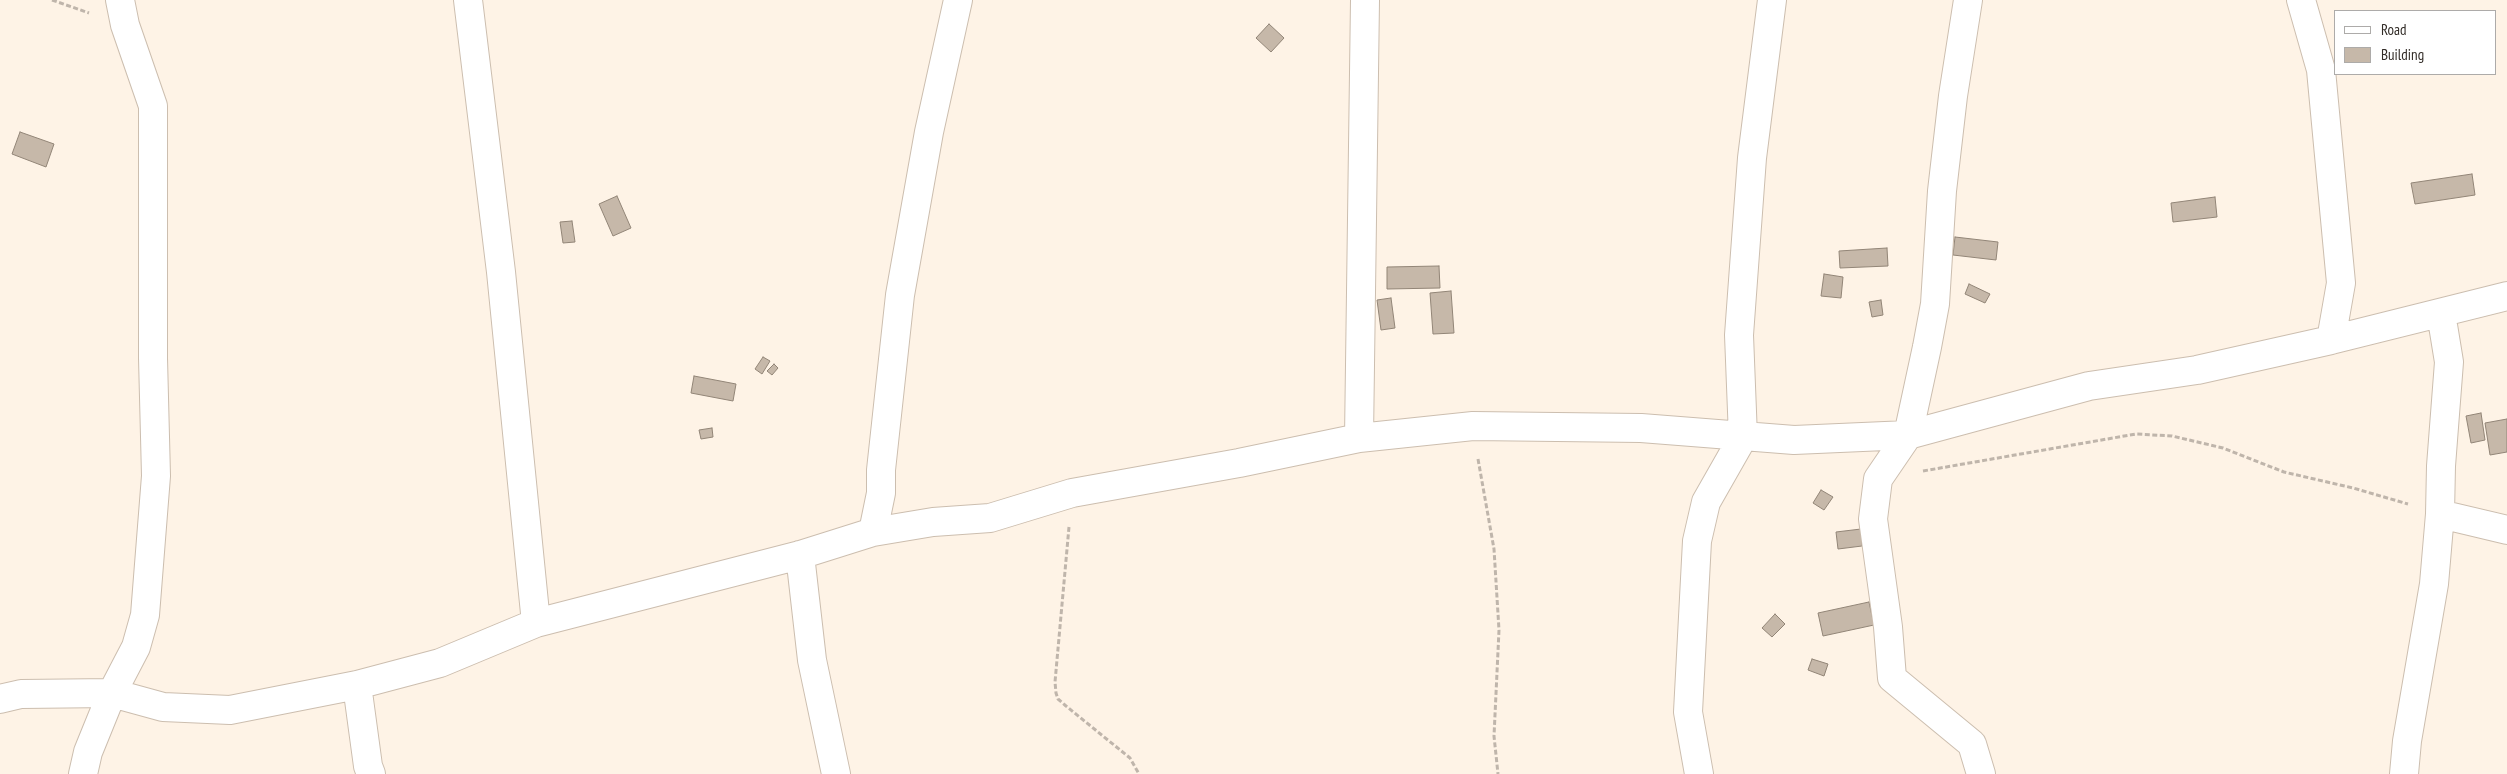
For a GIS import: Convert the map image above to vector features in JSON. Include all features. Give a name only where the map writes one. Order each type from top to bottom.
[{"type":"street","points":[[83,774],[88,752],[112,693],[136,647],[145,615],[156,476],[153,358],[153,106],[124,25],[120,0]]},
{"type":"street","points":[[468,0],[501,272],[536,623]]},
{"type":"street","points":[[874,532],[881,493],[881,470],[900,295],[929,132],[958,0]]},
{"type":"street","points":[[1359,438],[1365,0]]},
{"type":"street","points":[[1699,774],[1688,712],[1697,541],[1706,502],[1743,437],[1740,325],[1752,158],[1772,0]]},
{"type":"street","points":[[1968,0],[1953,96],[1942,191],[1935,304],[1908,435],[1878,479],[1873,519],[1888,627],[1892,678],[1972,744],[1981,774]]},
{"type":"street","points":[[2301,0],[2321,70],[2341,283],[2331,340]]},
{"type":"street","points":[[0,699],[21,694],[112,693],[163,707],[230,710],[357,685],[440,663],[536,623],[800,555],[874,532],[933,522],[990,518],[1072,493],[1239,463],[1359,438],[1473,426],[1641,428],[1794,440],[1908,435],[2089,386],[2197,370],[2331,340],[2507,296]]},
{"type":"street","points":[[2404,774],[2407,741],[2434,584],[2440,514],[2441,466],[2449,362],[2440,313]]},
{"type":"street","points":[[2440,514],[2507,530]]},
{"type":"street","points":[[800,555],[812,660],[836,774]]},
{"type":"street","points":[[357,685],[368,766],[371,774]]},
{"type":"path","points":[[1473,426],[1494,549],[1498,630],[1494,736],[1498,774]]},
{"type":"path","points":[[1878,479],[2136,434],[2172,436],[2223,448],[2284,472],[2353,488],[2440,514]]},
{"type":"path","points":[[1072,493],[1055,682],[1056,693],[1066,706],[1130,758],[1139,774]]},
{"type":"building","points":[[1269,24],[1284,38],[1271,52],[1256,38]]},
{"type":"building","points":[[20,132],[54,144],[46,167],[12,154]]},
{"type":"building","points":[[2472,174],[2475,195],[2415,204],[2411,183]]},
{"type":"building","points":[[617,196],[631,228],[613,236],[599,204]]},
{"type":"building","points":[[2215,197],[2217,217],[2173,222],[2171,203]]},
{"type":"building","points":[[572,221],[575,242],[563,243],[560,222]]},
{"type":"building","points":[[1955,237],[1998,242],[1996,260],[1953,255]]},
{"type":"building","points":[[1887,248],[1888,266],[1840,268],[1839,251]]},
{"type":"building","points":[[1439,266],[1440,288],[1387,289],[1387,267]]},
{"type":"building","points":[[1824,274],[1843,277],[1841,298],[1821,296]]},
{"type":"building","points":[[1969,284],[1990,294],[1985,303],[1965,294]]},
{"type":"building","points":[[1451,291],[1454,333],[1433,334],[1430,293]]},
{"type":"building","points":[[1391,298],[1395,328],[1381,330],[1377,300]]},
{"type":"building","points":[[1881,300],[1883,315],[1872,317],[1869,302]]},
{"type":"building","points":[[763,357],[770,361],[762,374],[755,369]]},
{"type":"building","points":[[774,364],[778,368],[772,375],[767,371]]},
{"type":"building","points":[[694,376],[736,384],[733,401],[691,393]]},
{"type":"building","points":[[2481,413],[2485,440],[2471,443],[2466,416]]},
{"type":"building","points":[[2507,419],[2507,452],[2490,455],[2485,423]]},
{"type":"building","points":[[712,428],[713,437],[701,439],[699,430]]},
{"type":"building","points":[[1821,490],[1833,497],[1824,510],[1813,503]]},
{"type":"building","points":[[1861,529],[1862,546],[1838,549],[1836,532]]},
{"type":"building","points":[[1869,602],[1874,625],[1823,636],[1818,613]]},
{"type":"building","points":[[1775,614],[1785,624],[1772,637],[1762,628]]},
{"type":"building","points":[[1812,659],[1828,664],[1824,676],[1808,670]]}]
